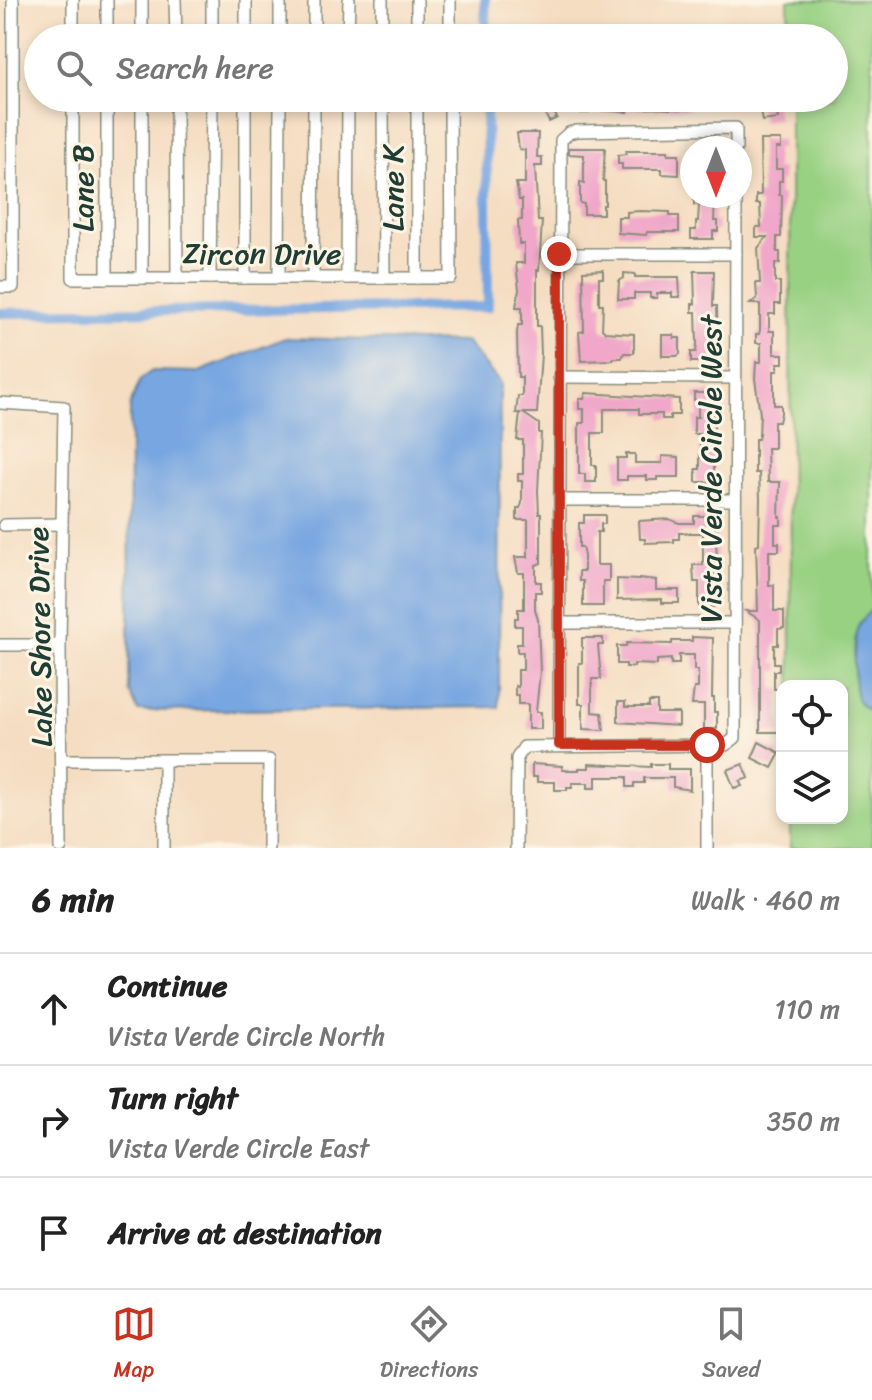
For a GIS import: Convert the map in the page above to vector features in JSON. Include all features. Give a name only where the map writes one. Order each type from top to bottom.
[{"type":"street","points":[[6,287],[13,0]]},
{"type":"street","points":[[73,0],[73,24]]},
{"type":"street","points":[[107,0],[107,24]]},
{"type":"street","points":[[142,0],[142,24]]},
{"type":"street","points":[[175,0],[176,24]]},
{"type":"street","points":[[212,0],[212,24]]},
{"type":"street","points":[[246,0],[246,24]]},
{"type":"street","points":[[280,0],[280,24]]},
{"type":"street","points":[[314,0],[314,24]]},
{"type":"street","points":[[348,24],[349,0]]},
{"type":"street","points":[[382,0],[382,24]]},
{"type":"street","points":[[417,0],[417,24]]},
{"type":"street","points":[[450,0],[450,24]]},
{"type":"street","name":"Zircon Drive","points":[[73,112],[73,278],[451,278],[450,112]]},
{"type":"street","name":"Lane B","points":[[107,112],[107,278]]},
{"type":"street","points":[[142,112],[142,278]]},
{"type":"street","points":[[176,112],[177,278]]},
{"type":"street","points":[[210,278],[212,112]]},
{"type":"street","points":[[245,112],[245,278]]},
{"type":"street","points":[[279,278],[280,112]]},
{"type":"street","points":[[313,278],[314,112]]},
{"type":"street","points":[[347,278],[348,112]]},
{"type":"street","points":[[383,112],[384,278]]},
{"type":"street","name":"Lane K","points":[[417,112],[417,278]]},
{"type":"street","points":[[559,745],[560,145],[564,136],[576,131],[736,128],[736,136]]},
{"type":"street","name":"Vista Verde Circle West","points":[[707,745],[726,745],[733,741],[736,734],[736,208]]},
{"type":"street","points":[[559,254],[736,254]]},
{"type":"street","points":[[559,377],[735,378]]},
{"type":"street","name":"Lake Shore Drive","points":[[0,403],[64,407],[61,760],[269,760],[268,848]]},
{"type":"street","points":[[560,500],[735,500]]},
{"type":"street","points":[[4,525],[62,524]]},
{"type":"street","points":[[560,623],[735,623]]},
{"type":"street","points":[[0,645],[60,645]]},
{"type":"street","points":[[516,848],[517,758],[520,750],[529,746],[559,745],[707,745],[707,848]]},
{"type":"street","points":[[61,760],[61,848]]},
{"type":"street","points":[[164,762],[164,848]]},
{"type":"green space","points":[[788,0],[872,0],[872,848],[790,848],[790,824],[848,824],[848,680],[791,680],[790,112],[848,112],[848,24],[789,24]]},
{"type":"water","points":[[285,338],[466,342],[500,383],[499,707],[138,711],[129,691],[130,405],[141,379],[152,371],[199,372]]},
{"type":"water","points":[[872,609],[872,713],[857,697],[854,669],[857,630]]},
{"type":"building","points":[[544,112],[554,112],[557,118],[549,122]]},
{"type":"building","points":[[760,112],[777,112],[778,119],[762,121]]},
{"type":"building","points":[[517,133],[538,133],[537,157],[542,157],[542,166],[535,166],[538,221],[542,221],[537,270],[537,326],[540,326],[541,354],[537,413],[523,413],[539,424],[541,433],[538,491],[541,563],[536,565],[536,582],[541,582],[541,592],[535,592],[535,609],[540,671],[536,712],[541,712],[541,729],[528,729],[528,704],[518,704],[518,695],[515,695],[518,670],[523,670],[523,652],[517,652],[517,644],[522,644],[522,626],[515,626],[515,618],[518,618],[518,609],[524,609],[524,573],[518,573],[515,557],[528,557],[528,520],[517,520],[517,508],[522,503],[522,481],[518,481],[518,474],[523,474],[523,440],[517,440],[520,413],[516,413],[518,396],[522,396],[522,377],[518,377],[517,333],[518,325],[522,325],[522,307],[516,307],[519,290],[516,263],[524,263],[524,244],[519,244],[518,220],[522,220],[522,200],[519,200],[516,183],[525,183],[525,150],[519,149]]},
{"type":"building","points":[[760,140],[781,140],[781,148],[776,148],[776,169],[782,169],[782,181],[779,181],[779,195],[782,195],[781,237],[777,237],[780,263],[775,263],[775,282],[780,282],[780,304],[775,304],[775,314],[769,314],[769,331],[774,331],[774,354],[783,354],[783,363],[778,363],[778,371],[774,371],[774,405],[781,405],[781,413],[779,422],[774,422],[774,448],[767,448],[768,482],[780,482],[781,525],[775,525],[775,543],[779,543],[779,551],[769,551],[769,585],[774,585],[774,611],[784,611],[784,628],[778,629],[778,645],[774,645],[774,663],[779,663],[779,671],[774,671],[776,732],[760,732],[760,620],[746,611],[758,611],[756,545],[759,544],[760,499],[759,473],[755,473],[755,439],[759,435],[760,414],[755,379],[756,362],[761,362],[761,343],[756,343],[756,334],[760,330],[760,304],[750,304],[757,298],[756,283],[760,283],[758,248],[767,237],[756,237],[756,227],[761,227],[760,204],[756,204],[756,195],[761,195]]},
{"type":"building","points":[[569,148],[605,148],[603,214],[584,214],[584,204],[580,203],[580,182],[584,183],[584,155],[569,154]]},
{"type":"building","points":[[626,151],[679,154],[679,175],[662,174],[662,169],[622,169],[622,164],[618,164],[618,155],[626,154]]},
{"type":"building","points":[[699,208],[715,208],[714,221],[718,221],[718,231],[713,231],[713,239],[691,239],[691,230],[696,230]]},
{"type":"building","points":[[627,212],[670,212],[670,216],[679,216],[679,232],[647,232],[646,235],[618,233],[618,217],[627,217]]},
{"type":"building","points":[[603,270],[603,278],[599,278],[599,304],[603,304],[602,329],[605,332],[634,334],[634,353],[624,353],[622,358],[613,360],[581,361],[579,332],[584,331],[583,271]]},
{"type":"building","points":[[694,271],[714,271],[713,306],[717,306],[718,354],[714,354],[713,362],[691,362],[691,352],[696,352],[697,344],[696,312],[692,312],[692,304],[695,304]]},
{"type":"building","points":[[624,273],[635,274],[635,277],[679,277],[680,297],[672,297],[672,293],[657,293],[657,298],[650,298],[650,293],[634,293],[634,299],[618,299],[619,281],[624,278]]},
{"type":"building","points":[[662,335],[680,338],[680,354],[662,356]]},
{"type":"building","points":[[586,393],[679,399],[679,415],[662,419],[662,414],[639,414],[639,409],[604,409],[604,433],[592,433],[592,465],[596,465],[596,482],[585,482],[585,474],[579,474],[579,423],[584,423],[584,409],[579,409],[579,399],[584,399]]},
{"type":"building","points":[[694,393],[714,393],[711,450],[717,450],[717,460],[714,460],[714,482],[696,482],[696,469],[700,469],[700,438],[699,434],[694,434],[698,400],[694,400]]},
{"type":"building","points":[[626,454],[635,454],[635,463],[662,463],[662,456],[679,457],[679,477],[647,480],[647,476],[627,476],[627,480],[617,480],[617,458],[626,458]]},
{"type":"building","points":[[584,515],[605,515],[605,524],[601,524],[601,532],[597,532],[597,565],[609,565],[609,581],[603,581],[603,606],[583,606],[583,581],[579,581],[579,571],[584,571],[584,556],[582,547],[579,547],[579,523],[584,523]]},
{"type":"building","points":[[694,516],[714,516],[717,557],[713,557],[714,607],[699,607],[699,582],[694,582],[693,565],[703,565],[703,533],[679,533],[679,539],[674,539],[674,542],[645,543],[645,539],[640,539],[639,521],[669,519],[694,523]]},
{"type":"building","points":[[617,579],[656,580],[656,590],[679,590],[679,603],[662,603],[662,599],[617,600]]},
{"type":"building","points":[[692,637],[713,638],[712,698],[714,712],[717,712],[717,729],[704,729],[704,705],[692,705],[694,688],[698,688],[694,655],[679,655],[679,664],[671,664],[671,659],[657,660],[657,665],[634,664],[634,667],[626,667],[626,664],[617,664],[617,646],[626,646],[627,643],[672,644],[672,641],[692,641]]},
{"type":"building","points":[[582,638],[603,638],[603,645],[598,645],[601,679],[592,679],[592,712],[602,713],[604,730],[583,729],[583,704],[579,704]]},
{"type":"building","points":[[618,702],[625,702],[625,707],[649,707],[649,702],[657,702],[657,713],[679,713],[679,726],[618,722]]},
{"type":"building","points":[[759,742],[776,751],[772,768],[752,758]]},
{"type":"building","points":[[532,764],[579,770],[589,768],[589,764],[651,767],[651,764],[668,764],[668,769],[690,769],[690,790],[673,787],[673,778],[644,778],[644,783],[627,787],[627,777],[596,777],[596,788],[588,788],[588,783],[572,783],[567,790],[555,790],[555,782],[537,782],[537,777],[532,777]]},
{"type":"building","points":[[743,764],[749,778],[740,781],[742,786],[734,788],[727,770]]},
{"type":"waterway","points":[[485,0],[486,24]]},
{"type":"waterway","points":[[0,313],[488,307],[486,112]]},
{"type":"route","points":[[559,254],[559,745],[707,745]]}]
